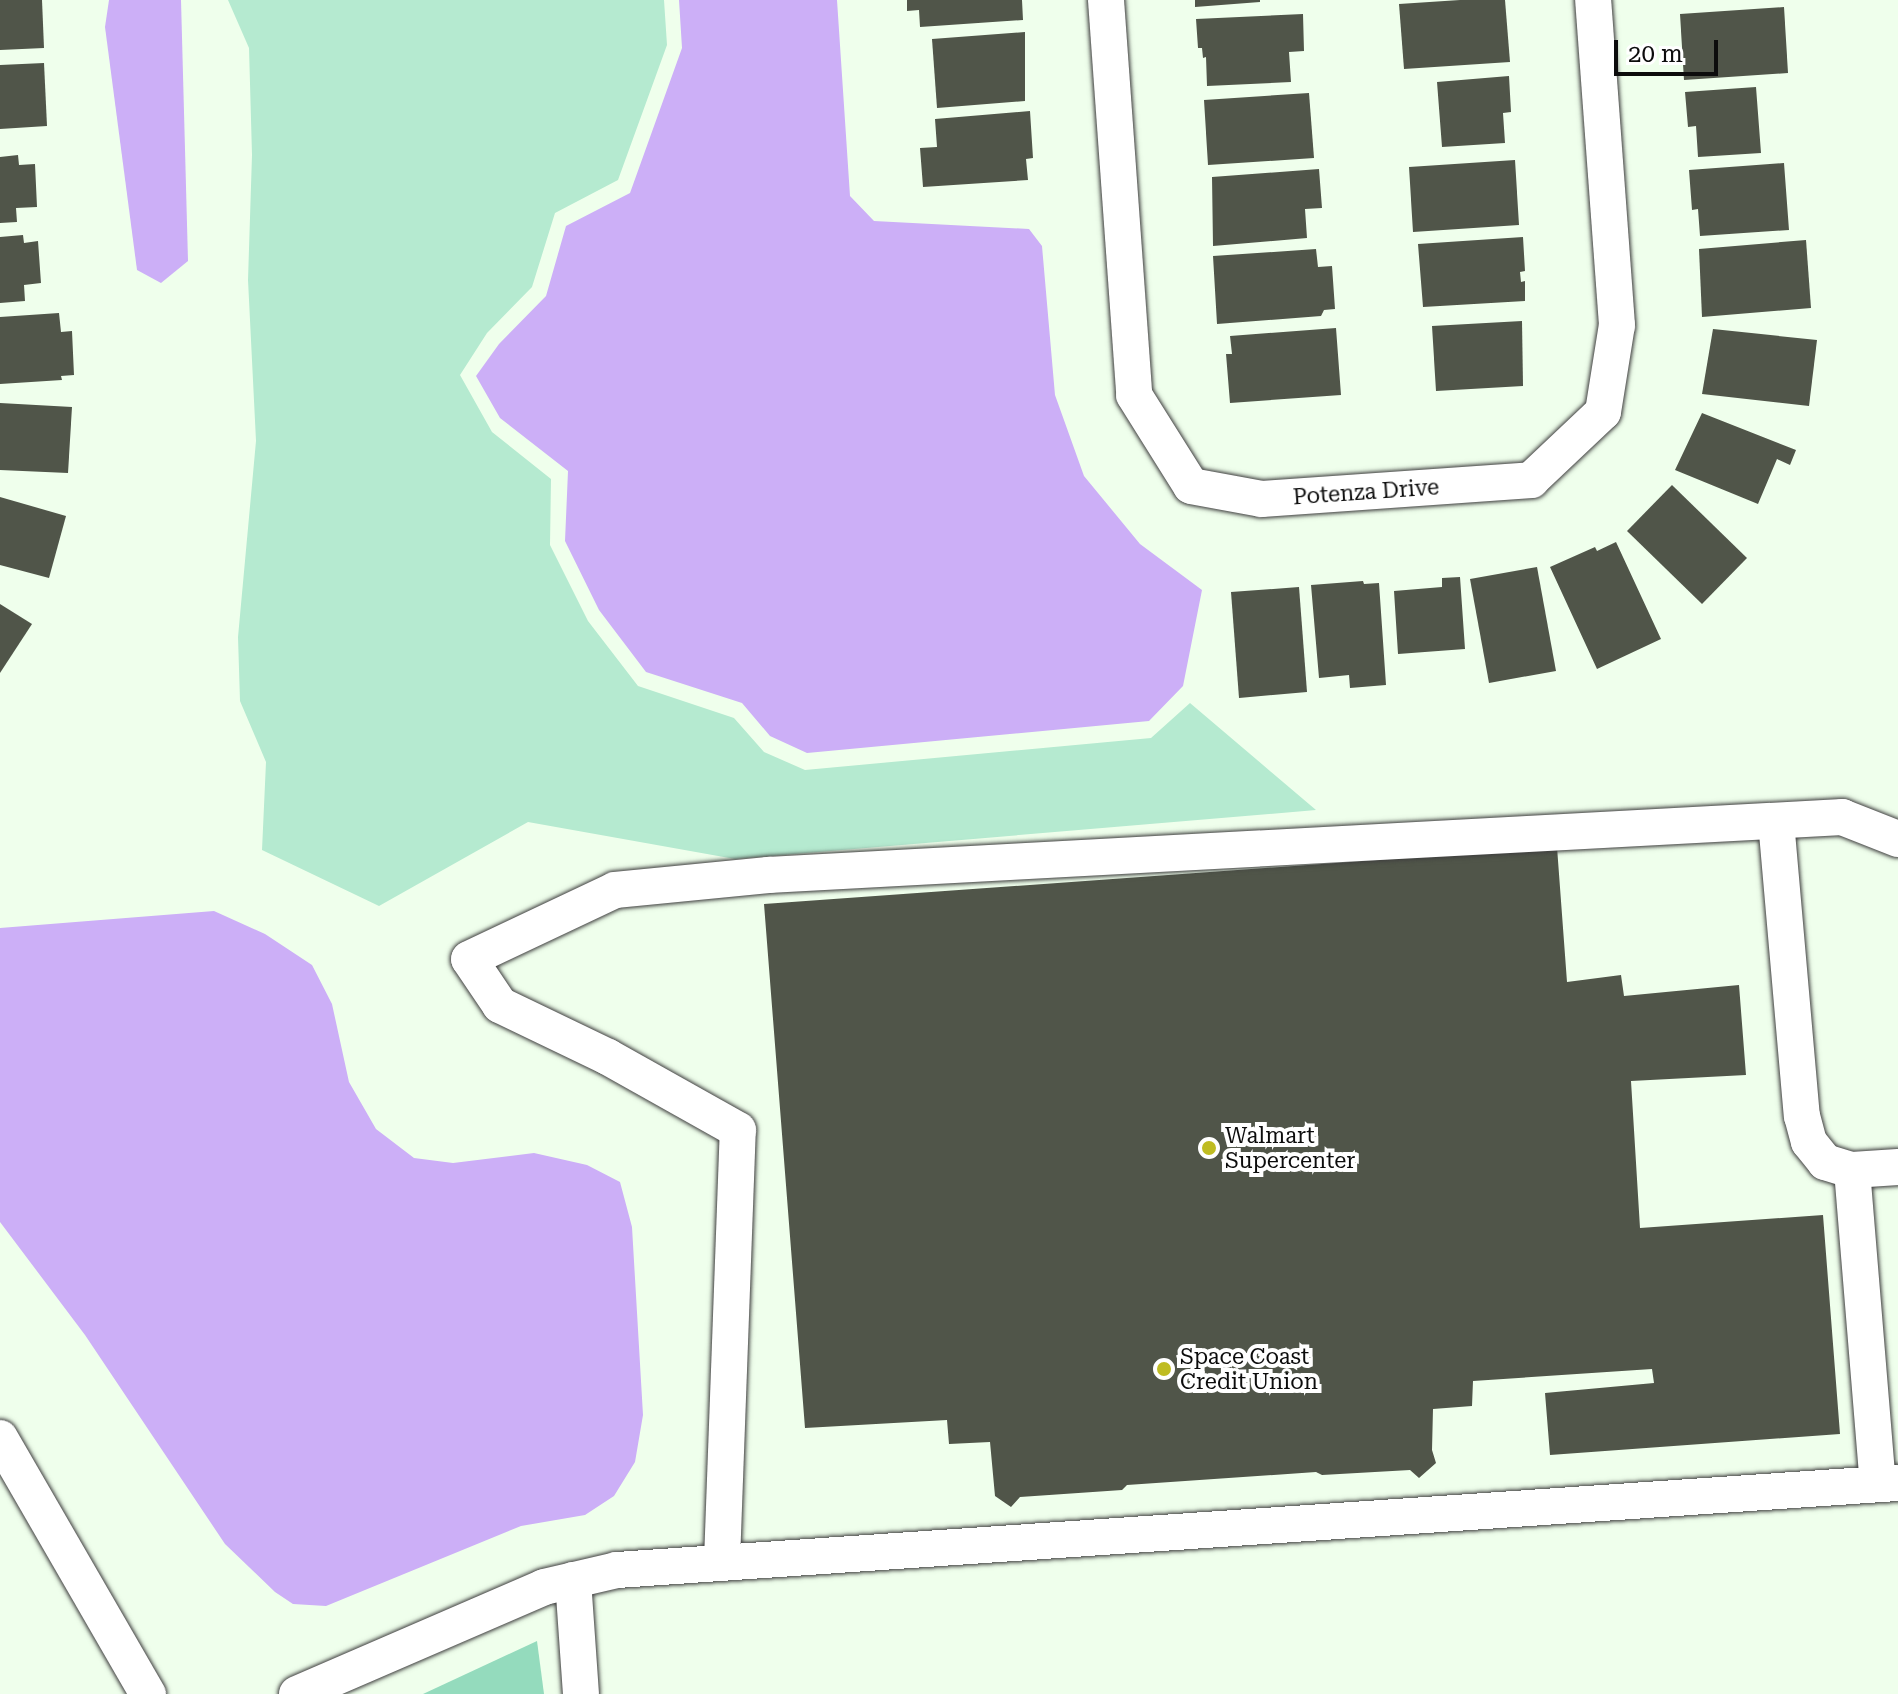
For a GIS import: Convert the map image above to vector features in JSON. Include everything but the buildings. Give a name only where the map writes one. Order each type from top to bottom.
[{"type":"street","name":"Potenza Drive","points":[[1106,0],[1134,395],[1191,486],[1262,499],[1531,480],[1603,412],[1617,325],[1593,0]]},
{"type":"street","points":[[722,1561],[738,1130],[608,1057],[500,1005],[469,959],[615,890],[768,875],[1842,817],[1898,839]]},
{"type":"street","points":[[1776,821],[1802,1116],[1809,1142],[1825,1162],[1852,1170],[1898,1167]]},
{"type":"street","points":[[297,1694],[521,1596],[617,1570],[1888,1483],[1852,1170]]},
{"type":"street","points":[[0,1438],[148,1694]]},
{"type":"street","points":[[573,1580],[581,1694]]},
{"type":"green space","points":[[228,0],[664,0],[667,45],[618,180],[555,213],[532,287],[487,333],[460,375],[492,432],[551,479],[550,545],[588,621],[638,686],[734,718],[764,752],[805,770],[1151,738],[1190,703],[1316,810],[735,859],[528,822],[379,906],[262,850],[266,762],[240,701],[238,637],[256,441],[248,280],[252,155],[249,48]]},
{"type":"green space","points":[[537,1641],[544,1694],[423,1694]]},
{"type":"shaded area","points":[[109,0],[181,0],[188,261],[161,283],[137,270],[105,27]]},
{"type":"shaded area","points":[[679,0],[837,0],[850,196],[874,221],[1029,229],[1042,246],[1055,395],[1084,476],[1140,544],[1202,590],[1183,686],[1149,721],[807,753],[770,736],[742,703],[646,672],[599,610],[565,541],[568,471],[500,418],[476,376],[499,344],[546,296],[566,226],[630,193],[682,48]]},
{"type":"shaded area","points":[[214,911],[265,934],[312,965],[332,1004],[349,1082],[376,1129],[414,1158],[453,1163],[534,1153],[587,1165],[620,1182],[632,1227],[643,1415],[635,1462],[614,1496],[585,1515],[521,1526],[326,1606],[293,1604],[275,1592],[225,1544],[85,1335],[0,1222],[0,928]]},
{"type":"place","name":"Walmart Supercenter","points":[[1209,1148]]},
{"type":"place","name":"Space Coast Credit Union","points":[[1164,1369]]}]
